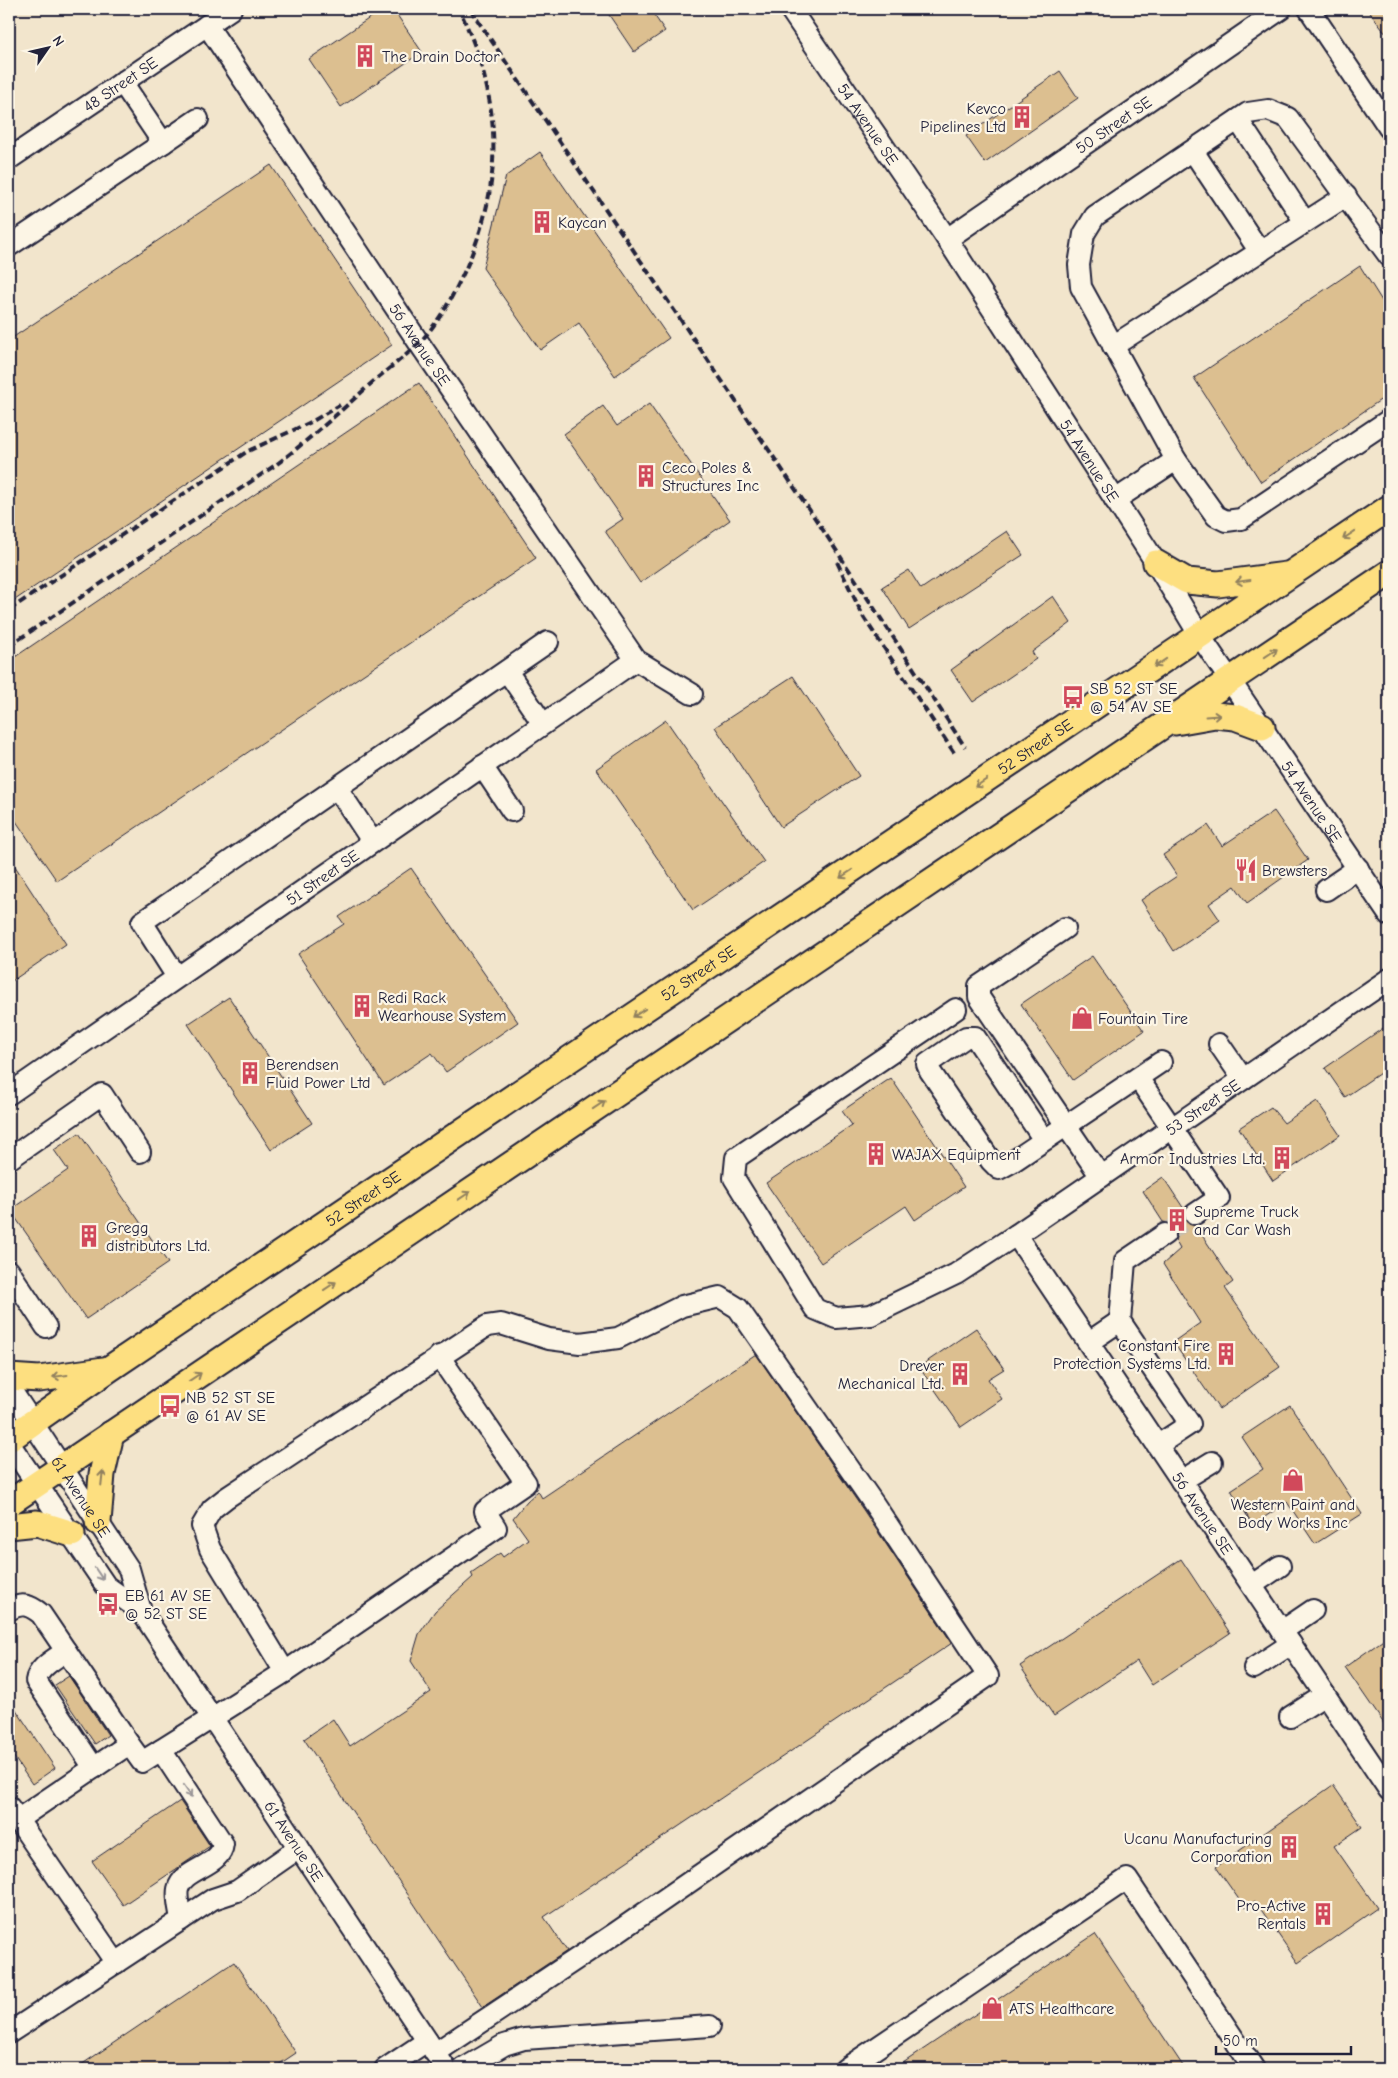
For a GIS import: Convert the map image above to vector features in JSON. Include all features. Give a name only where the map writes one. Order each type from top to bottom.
[{"type":"main road","name":"52 Street SE","points":[[9,1441],[109,1369],[1389,508]]},
{"type":"main road","points":[[1156,563],[1187,581],[1218,584],[1291,574]]},
{"type":"main road","points":[[9,1503],[1389,573]]},
{"type":"main road","points":[[1165,724],[1216,715],[1235,716],[1262,727]]},
{"type":"main road","points":[[9,1377],[39,1379],[109,1369]]},
{"type":"main road","points":[[98,1522],[102,1474],[111,1434]]},
{"type":"main road","points":[[9,1526],[36,1523],[72,1534]]},
{"type":"street","name":"48 Street SE","points":[[9,159],[231,9]]},
{"type":"street","name":"54 Avenue SE","points":[[790,9],[947,239],[1156,563],[1200,636],[1389,915]]},
{"type":"street","name":"50 Street SE","points":[[947,239],[1281,9]]},
{"type":"street","points":[[1308,9],[1389,128]]},
{"type":"street","name":"56 Avenue SE","points":[[207,25],[413,335],[636,660]]},
{"type":"street","points":[[122,82],[162,143]]},
{"type":"street","points":[[1389,256],[1288,118],[1268,110],[1248,114],[1238,120],[1095,216],[1084,234],[1079,265],[1081,287],[1113,346],[1176,460],[1216,516],[1226,521],[1241,519],[1389,420]]},
{"type":"street","points":[[9,246],[198,119]]},
{"type":"street","points":[[1238,120],[1306,222]]},
{"type":"street","points":[[1192,151],[1260,252]]},
{"type":"street","points":[[1113,346],[1346,196]]},
{"type":"street","points":[[1115,500],[1176,460]]},
{"type":"street","points":[[177,978],[142,922],[548,642]]},
{"type":"street","points":[[636,660],[692,694]]},
{"type":"street","name":"51 Street SE","points":[[9,1094],[636,660]]},
{"type":"street","points":[[507,671],[543,724]]},
{"type":"street","points":[[482,766],[512,811]]},
{"type":"street","points":[[337,788],[372,841]]},
{"type":"street","points":[[1326,890],[1358,868]]},
{"type":"street","points":[[1065,928],[979,986],[979,997],[1101,1177]]},
{"type":"street","name":"53 Street SE","points":[[956,1008],[736,1158],[734,1178],[815,1309],[836,1318],[871,1314],[956,1274],[1016,1235],[1389,979]]},
{"type":"street","points":[[1044,1140],[975,1037],[966,1037],[927,1064],[991,1161],[1000,1168],[1044,1140],[1067,1125],[1161,1062]]},
{"type":"street","points":[[1219,1044],[1243,1079]]},
{"type":"street","points":[[1138,1078],[1219,1198],[1195,1214]]},
{"type":"street","points":[[9,1159],[102,1094],[140,1152]]},
{"type":"street","points":[[1158,1445],[1190,1424],[1120,1321],[1126,1261],[1165,1234]]},
{"type":"street","name":"56 Avenue SE","points":[[1016,1235],[1389,1790]]},
{"type":"street","points":[[9,1271],[46,1327]]},
{"type":"street","points":[[285,1672],[210,1549],[202,1526],[212,1509],[487,1326],[501,1324],[549,1339],[580,1343],[618,1338],[682,1306],[720,1297],[738,1308],[874,1504],[988,1676],[617,1932],[436,2054],[385,2069]]},
{"type":"street","points":[[1089,1342],[1120,1321]]},
{"type":"street","points":[[9,1610],[26,1604],[41,1614],[142,1762],[285,1672],[496,1528],[484,1511],[526,1483],[440,1356]]},
{"type":"street","name":"61 Avenue SE","points":[[9,1387],[129,1569],[141,1611],[436,2054]]},
{"type":"street","name":"61 Avenue SE","points":[[9,1441],[106,1586],[141,1611]]},
{"type":"street","points":[[1181,1480],[1212,1462]]},
{"type":"street","points":[[1252,1585],[1280,1566]]},
{"type":"street","points":[[1254,1668],[1314,1610]]},
{"type":"street","points":[[66,1651],[42,1669],[37,1674],[36,1681],[94,1768]]},
{"type":"street","points":[[1290,1717],[1325,1694]]},
{"type":"street","points":[[116,1963],[13,1814],[94,1768],[129,1744]]},
{"type":"street","points":[[161,1750],[223,1844],[223,1849],[217,1856],[181,1882],[177,1895],[181,1920]]},
{"type":"street","points":[[9,2033],[213,1899],[237,1891],[299,1848]]},
{"type":"street","points":[[845,2069],[1127,1880],[1254,2069]]},
{"type":"street","points":[[463,2069],[504,2045],[524,2038],[710,2026]]},
{"type":"building","name":"The Drain Doctor","points":[[383,9],[393,9],[422,52],[341,107],[309,59]]},
{"type":"building","points":[[605,9],[650,9],[665,31],[634,52]]},
{"type":"building","points":[[1367,9],[1389,9],[1389,38]]},
{"type":"building","name":"Kevco Pipelines Ltd","points":[[1060,71],[1078,98],[985,163],[966,136]]},
{"type":"building","name":"Kaycan","points":[[540,152],[669,338],[615,376],[579,323],[540,350],[483,268],[506,176]]},
{"type":"building","points":[[271,165],[392,345],[9,604],[9,340]]},
{"type":"building","points":[[1360,266],[1389,312],[1389,394],[1261,482],[1194,378]]},
{"type":"building","points":[[419,383],[536,558],[57,881],[9,811],[9,661]]},
{"type":"building","name":"Ceco Poles & Structures Inc","points":[[649,404],[730,520],[640,583],[605,531],[623,519],[564,434],[603,406],[617,426]]},
{"type":"building","points":[[1007,531],[1023,555],[909,629],[882,587],[909,570],[921,589]]},
{"type":"building","points":[[1053,596],[1071,623],[1032,652],[1036,659],[973,702],[951,670]]},
{"type":"building","points":[[793,676],[859,776],[781,827],[715,727]]},
{"type":"building","points":[[666,720],[764,862],[693,910],[596,769]]},
{"type":"building","points":[[1274,811],[1308,860],[1247,903],[1235,886],[1209,904],[1220,920],[1174,951],[1141,900],[1177,876],[1163,855],[1208,825],[1222,846]]},
{"type":"building","points":[[9,857],[66,944],[9,983]]},
{"type":"building","points":[[411,868],[518,1022],[446,1072],[432,1053],[384,1085],[298,954],[344,924],[339,917]]},
{"type":"building","name":"Fountain Tire","points":[[1092,956],[1144,1031],[1073,1080],[1021,1004]]},
{"type":"building","name":"Berendsen Fluid Power Ltd","points":[[229,997],[312,1123],[271,1150],[188,1024]]},
{"type":"building","points":[[1389,1024],[1389,1067],[1345,1097],[1325,1068]]},
{"type":"building","name":"WAJAX Equipment","points":[[891,1078],[964,1187],[915,1220],[906,1206],[821,1263],[766,1183],[852,1125],[842,1111]]},
{"type":"building","name":"Armor Industries Ltd.","points":[[1317,1101],[1340,1135],[1273,1181],[1239,1128],[1271,1107],[1284,1123]]},
{"type":"building","name":"Gregg distributors Ltd.","points":[[79,1133],[168,1263],[86,1319],[10,1210],[68,1170],[54,1150]]},
{"type":"building","points":[[1163,1177],[1184,1209],[1185,1220],[1189,1224],[1196,1226],[1233,1282],[1225,1288],[1280,1367],[1219,1409],[1173,1342],[1200,1323],[1163,1264],[1180,1249],[1175,1240],[1177,1234],[1175,1228],[1170,1223],[1163,1222],[1143,1191]]},
{"type":"building","name":"Drever Mechanical Ltd.","points":[[976,1328],[1004,1369],[988,1379],[1002,1399],[961,1427],[919,1367]]},
{"type":"building","points":[[756,1354],[952,1643],[544,1917],[567,1951],[483,2007],[304,1739],[333,1719],[350,1746],[431,1692],[411,1661],[419,1634],[435,1611],[473,1577],[471,1573],[500,1553],[503,1557],[528,1539],[513,1518],[527,1501],[538,1491],[542,1498]]},
{"type":"building","name":"Western Paint and Body Works Inc","points":[[1290,1405],[1362,1514],[1315,1544],[1287,1502],[1253,1525],[1231,1490],[1263,1469],[1242,1437]]},
{"type":"building","points":[[1181,1559],[1230,1633],[1152,1685],[1137,1661],[1054,1716],[1020,1666]]},
{"type":"building","points":[[1389,1636],[1389,1731],[1345,1667]]},
{"type":"building","points":[[69,1676],[108,1735],[95,1744],[55,1685]]},
{"type":"building","points":[[9,1699],[55,1768],[32,1784],[9,1750]]},
{"type":"building","points":[[1333,1785],[1362,1827],[1334,1846],[1377,1908],[1298,1963],[1255,1901],[1245,1908],[1216,1867]]},
{"type":"building","points":[[180,1801],[210,1846],[123,1905],[92,1861]]},
{"type":"building","points":[[1095,1934],[1185,2069],[894,2069]]},
{"type":"building","points":[[234,1962],[296,2053],[272,2069],[235,2069],[230,2062],[218,2069],[75,2069]]},
{"type":"tunnel","points":[[1165,1234],[1195,1214]]},
{"type":"railway","points":[[9,646],[277,464],[315,434],[408,353],[433,327],[456,288],[479,235],[488,202],[492,169],[493,137],[490,105],[473,41],[459,9]]},
{"type":"railway","points":[[470,9],[821,527],[965,747]]},
{"type":"railway","points":[[9,610],[248,451],[311,422],[340,405]]},
{"type":"railway","points":[[837,562],[864,618],[955,754]]},
{"type":"place","name":"The Drain Doctor","points":[[365,56]]},
{"type":"place","name":"Kevco Pipelines Ltd","points":[[1022,117]]},
{"type":"place","name":"Kaycan","points":[[542,222]]},
{"type":"place","name":"Ceco Poles & Structures Inc","points":[[646,476]]},
{"type":"place","name":"SB 52 ST SE @ 54 AV SE","points":[[1073,697]]},
{"type":"place","name":"Brewsters","points":[[1246,870]]},
{"type":"place","name":"Redi Rack Wearhouse System","points":[[362,1006]]},
{"type":"place","name":"Fountain Tire","points":[[1082,1018]]},
{"type":"place","name":"Berendsen Fluid Power Ltd","points":[[250,1073]]},
{"type":"place","name":"WAJAX Equipment","points":[[876,1154]]},
{"type":"place","name":"Armor Industries Ltd.","points":[[1282,1158]]},
{"type":"place","name":"Supreme Truck and Car Wash","points":[[1177,1220]]},
{"type":"place","name":"Gregg distributors Ltd.","points":[[89,1236]]},
{"type":"place","name":"Constant Fire Protection Systems Ltd.","points":[[1226,1354]]},
{"type":"place","name":"Drever Mechanical Ltd.","points":[[960,1374]]},
{"type":"place","name":"NB 52 ST SE @ 61 AV SE","points":[[170,1406]]},
{"type":"place","name":"Western Paint and Body Works Inc","points":[[1293,1480]]},
{"type":"place","name":"EB 61 AV SE @ 52 ST SE","points":[[108,1604]]},
{"type":"place","name":"Ucanu Manufacturing Corporation","points":[[1289,1847]]},
{"type":"place","name":"Pro-Active Rentals","points":[[1323,1914]]},
{"type":"place","name":"ATS Healthcare","points":[[992,2008]]}]
